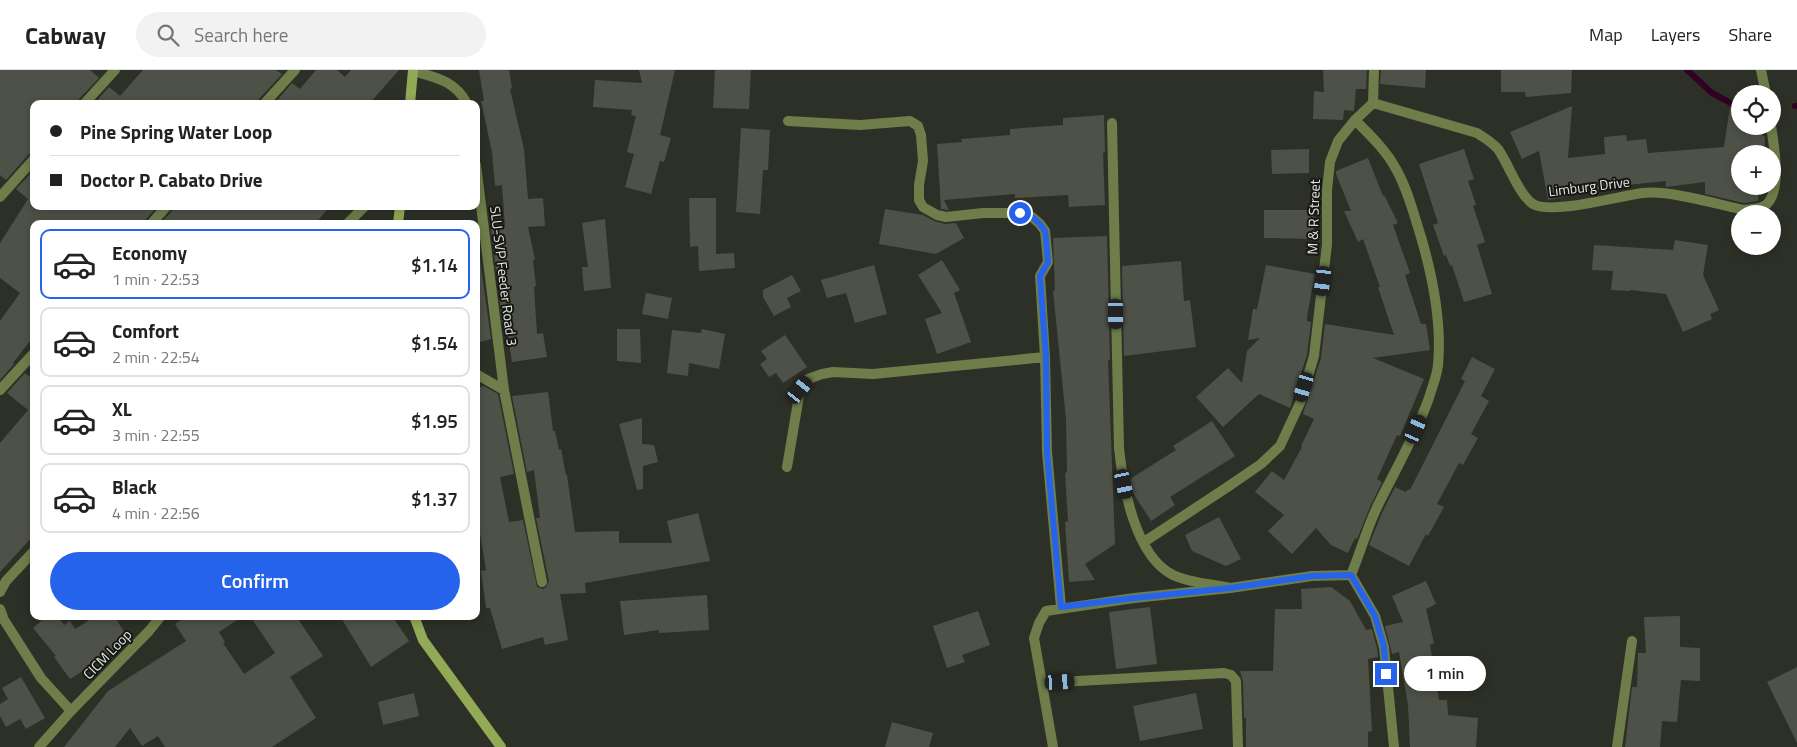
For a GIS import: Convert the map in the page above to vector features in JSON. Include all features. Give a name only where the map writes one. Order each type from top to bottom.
[{"type":"main road","points":[[410,100],[413,71]]},
{"type":"main road","points":[[416,620],[423,640],[501,747]]},
{"type":"street","points":[[88,100],[115,70]]},
{"type":"street","points":[[268,100],[295,70]]},
{"type":"street","points":[[1373,103],[1374,70]]},
{"type":"street","points":[[1760,70],[1764,85]]},
{"type":"street","points":[[413,71],[442,79],[456,88],[464,100]]},
{"type":"street","name":"M & R Street","points":[[1144,542],[1230,486],[1261,464],[1280,446],[1300,403],[1314,356],[1327,244],[1327,185],[1330,162],[1338,141],[1355,120],[1373,103]]},
{"type":"street","name":"Limburg Drive","points":[[1373,103],[1477,133],[1490,140],[1498,149],[1516,181],[1532,203],[1539,206],[1566,206],[1645,193],[1678,196],[1744,210],[1755,209],[1766,204],[1772,195],[1776,179],[1772,135]]},
{"type":"street","points":[[1351,575],[1379,503],[1409,446],[1424,411],[1438,366],[1439,334],[1436,301],[1428,262],[1404,187],[1388,156],[1375,139],[1355,120]]},
{"type":"street","points":[[788,121],[860,124],[910,121],[918,126],[921,135],[923,160],[919,200],[923,207],[937,215],[946,217],[1020,213],[1032,217],[1045,231],[1048,262],[1040,276],[1046,357],[1047,452],[1061,607]]},
{"type":"street","points":[[1112,123],[1119,448],[1121,472],[1131,514],[1153,559],[1173,575],[1230,588]]},
{"type":"street","points":[[0,197],[30,163]]},
{"type":"street","name":"SLU-SVP Feeder Road 3","points":[[480,198],[504,390],[542,582]]},
{"type":"street","points":[[155,220],[163,210]]},
{"type":"street","points":[[351,220],[362,210]]},
{"type":"street","points":[[0,390],[30,356]]},
{"type":"street","points":[[787,467],[800,390],[808,379],[834,372],[873,374],[1046,357]]},
{"type":"street","points":[[480,376],[504,390]]},
{"type":"street","points":[[0,592],[6,581],[30,555]]},
{"type":"street","points":[[1053,747],[1034,638],[1039,623],[1046,611],[1061,607],[1230,588],[1312,576],[1351,575]]},
{"type":"street","points":[[1351,575],[1375,616],[1384,647],[1394,747]]},
{"type":"street","points":[[0,609],[4,620],[41,678],[71,711]]},
{"type":"street","name":"CICM Loop","points":[[39,747],[158,620]]},
{"type":"street","points":[[1617,747],[1632,641]]},
{"type":"street","points":[[1042,683],[1224,673],[1231,675],[1236,681],[1238,747]]},
{"type":"building","points":[[0,70],[90,70],[99,78],[79,100],[30,100],[30,154],[6,180],[0,175]]},
{"type":"building","points":[[143,70],[276,70],[282,74],[259,100],[98,100],[109,87],[120,96]]},
{"type":"building","points":[[316,70],[337,70],[345,77],[351,70],[399,70],[373,100],[277,100],[292,83],[300,89]]},
{"type":"building","points":[[479,70],[509,70],[512,88],[510,89],[524,149],[528,199],[543,198],[545,226],[528,227],[535,260],[533,260],[536,286],[534,287],[537,334],[543,333],[547,357],[512,362],[508,336],[504,336],[491,229],[505,227],[502,185],[495,186],[492,152],[481,101],[484,101]]},
{"type":"building","points":[[639,70],[675,70],[660,135],[671,138],[664,162],[660,161],[651,194],[625,187],[634,154],[627,152],[636,116],[631,115],[632,110],[593,107],[595,80],[642,83]]},
{"type":"building","points":[[715,70],[751,70],[749,109],[713,108]]},
{"type":"building","points":[[1323,70],[1367,70],[1366,89],[1356,89],[1354,111],[1344,110],[1343,120],[1313,119],[1314,91],[1324,92]]},
{"type":"building","points":[[1381,70],[1426,70],[1425,88],[1380,84]]},
{"type":"building","points":[[1501,70],[1572,70],[1571,93],[1526,97],[1525,92],[1501,92]]},
{"type":"building","points":[[1572,106],[1568,158],[1605,154],[1604,137],[1626,135],[1627,141],[1646,139],[1648,153],[1724,147],[1731,107],[1731,135],[1762,135],[1765,137],[1765,145],[1731,145],[1731,195],[1758,195],[1758,201],[1744,203],[1705,194],[1705,182],[1666,187],[1666,181],[1607,187],[1607,189],[1578,192],[1578,194],[1548,200],[1539,151],[1522,159],[1510,132]]},
{"type":"building","points":[[1104,115],[1105,205],[1069,207],[1068,195],[1015,198],[1015,194],[944,200],[949,210],[941,209],[937,144],[962,142],[961,139],[1010,135],[1010,129],[1063,125],[1063,118]]},
{"type":"building","points":[[741,128],[770,130],[768,170],[763,170],[760,214],[736,212]]},
{"type":"building","points":[[1309,149],[1309,173],[1272,174],[1271,150]]},
{"type":"building","points":[[1464,149],[1474,179],[1468,181],[1476,205],[1473,206],[1485,242],[1477,245],[1492,294],[1464,302],[1452,265],[1450,266],[1446,255],[1444,256],[1433,225],[1438,223],[1419,164]]},
{"type":"building","points":[[1368,158],[1383,196],[1398,223],[1393,225],[1410,273],[1405,275],[1421,324],[1426,324],[1430,350],[1373,358],[1424,379],[1400,436],[1397,435],[1377,479],[1382,482],[1357,539],[1355,538],[1348,553],[1331,545],[1316,528],[1292,554],[1268,531],[1284,515],[1255,492],[1272,471],[1284,480],[1302,447],[1314,419],[1303,414],[1321,358],[1325,324],[1394,335],[1363,239],[1358,242],[1344,211],[1351,211],[1336,174],[1336,171]]},
{"type":"building","points":[[30,174],[30,210],[154,210],[146,220],[30,220],[30,341],[0,380],[0,321],[20,293],[0,278],[0,243],[28,199],[16,189]]},
{"type":"building","points":[[689,198],[716,198],[716,254],[734,253],[735,268],[699,271],[698,246],[690,247]]},
{"type":"building","points":[[885,209],[923,215],[945,224],[956,223],[964,238],[936,254],[879,244]]},
{"type":"building","points":[[327,210],[318,220],[164,220],[172,211]]},
{"type":"building","points":[[1264,210],[1314,210],[1314,239],[1264,238]]},
{"type":"building","points":[[605,219],[611,288],[584,291],[582,267],[588,267],[582,223]]},
{"type":"building","points":[[1107,236],[1110,360],[1108,360],[1115,544],[1085,564],[1095,580],[1069,582],[1065,522],[1068,521],[1065,473],[1067,472],[1066,419],[1053,291],[1055,290],[1053,238]]},
{"type":"building","points":[[1675,240],[1708,245],[1703,275],[1719,310],[1710,314],[1712,319],[1683,332],[1666,294],[1611,290],[1613,271],[1592,270],[1594,245],[1673,250]]},
{"type":"building","points":[[480,259],[491,339],[480,342]]},
{"type":"building","points":[[942,260],[960,290],[954,293],[971,342],[937,354],[925,319],[942,313],[918,275]]},
{"type":"building","points":[[1181,261],[1184,301],[1190,300],[1196,347],[1124,356],[1122,266]]},
{"type":"building","points":[[874,265],[887,314],[855,323],[846,293],[827,298],[821,280]]},
{"type":"building","points":[[1266,265],[1315,274],[1307,316],[1307,321],[1311,322],[1307,355],[1290,408],[1259,394],[1223,427],[1196,397],[1228,368],[1242,383],[1247,351],[1260,338],[1248,340],[1253,309],[1257,309]]},
{"type":"building","points":[[792,275],[801,291],[787,298],[791,307],[774,316],[763,297],[763,290]]},
{"type":"building","points":[[646,293],[672,298],[668,319],[642,314]]},
{"type":"building","points":[[617,329],[640,329],[641,363],[617,361]]},
{"type":"building","points":[[702,329],[725,334],[719,369],[689,363],[688,376],[667,373],[672,330],[701,333]]},
{"type":"building","points":[[785,335],[807,367],[783,383],[776,373],[769,377],[760,364],[767,359],[761,351]]},
{"type":"building","points":[[1472,357],[1495,369],[1481,396],[1489,401],[1471,434],[1478,438],[1463,465],[1459,463],[1437,504],[1444,507],[1428,536],[1426,534],[1409,566],[1369,545],[1395,487],[1406,492],[1408,489],[1410,490],[1465,381],[1461,379]]},
{"type":"building","points":[[25,373],[30,377],[30,539],[0,572],[0,443],[28,410],[7,393]]},
{"type":"building","points":[[484,386],[498,394],[514,474],[500,477],[509,522],[523,520],[537,587],[543,589],[549,581],[536,518],[540,518],[534,470],[527,472],[512,396],[548,392],[553,431],[555,431],[559,450],[561,449],[567,475],[575,532],[619,531],[619,543],[672,543],[667,521],[698,513],[710,561],[585,583],[586,593],[560,594],[568,640],[545,645],[543,637],[502,649],[490,608],[486,608],[481,571],[486,570],[480,533],[480,387]]},
{"type":"building","points":[[642,418],[642,444],[654,445],[658,462],[643,466],[643,489],[637,490],[619,424]]},
{"type":"building","points":[[1212,421],[1235,456],[1170,497],[1175,505],[1151,521],[1133,493],[1130,479],[1176,450],[1173,446]]},
{"type":"building","points":[[1219,517],[1241,559],[1226,566],[1192,551],[1185,535]]},
{"type":"building","points":[[1426,581],[1436,604],[1426,609],[1434,643],[1430,645],[1439,700],[1447,700],[1448,715],[1478,718],[1476,747],[1410,747],[1408,705],[1399,652],[1392,654],[1385,626],[1403,622],[1392,596]]},
{"type":"building","points":[[1331,587],[1350,601],[1366,630],[1372,629],[1377,648],[1378,657],[1368,659],[1372,731],[1368,732],[1368,747],[1246,747],[1246,718],[1244,718],[1243,681],[1240,671],[1273,671],[1275,609],[1302,609],[1301,589]]},
{"type":"building","points":[[707,595],[709,630],[659,633],[659,630],[624,635],[620,601]]},
{"type":"building","points":[[1150,607],[1157,664],[1116,669],[1109,612]]},
{"type":"building","points":[[978,611],[990,645],[962,655],[965,662],[947,668],[933,626]]},
{"type":"building","points":[[1680,616],[1680,647],[1700,648],[1700,681],[1681,680],[1677,722],[1662,721],[1660,747],[1625,747],[1632,687],[1637,687],[1638,653],[1646,653],[1644,617]]},
{"type":"building","points":[[42,620],[60,620],[64,625],[70,621],[75,629],[90,620],[117,620],[130,641],[70,679],[54,657],[56,656],[33,628]]},
{"type":"building","points":[[181,620],[237,620],[219,632],[225,642],[223,643],[244,674],[275,653],[253,620],[299,620],[323,656],[290,677],[316,718],[272,747],[165,747],[158,736],[142,746],[130,728],[115,747],[64,747],[108,691],[186,641],[175,624]]},
{"type":"building","points":[[342,620],[395,620],[409,641],[371,667]]},
{"type":"building","points":[[1797,667],[1797,743],[1767,682]]},
{"type":"building","points":[[21,677],[45,718],[26,729],[20,719],[6,727],[0,716],[0,704],[8,699],[2,688]]},
{"type":"building","points":[[414,693],[419,716],[383,725],[378,702]]},
{"type":"building","points":[[1196,693],[1203,729],[1140,741],[1133,706]]},
{"type":"building","points":[[892,722],[933,733],[929,747],[885,747]]},
{"type":"waterway","points":[[1687,70],[1712,93],[1731,103]]},
{"type":"route","points":[[1020,213],[1032,217],[1040,224],[1045,231],[1046,239],[1048,262],[1040,276],[1046,357],[1047,452],[1061,607],[1230,588],[1312,576],[1351,575],[1375,616],[1384,647],[1386,674]]}]
